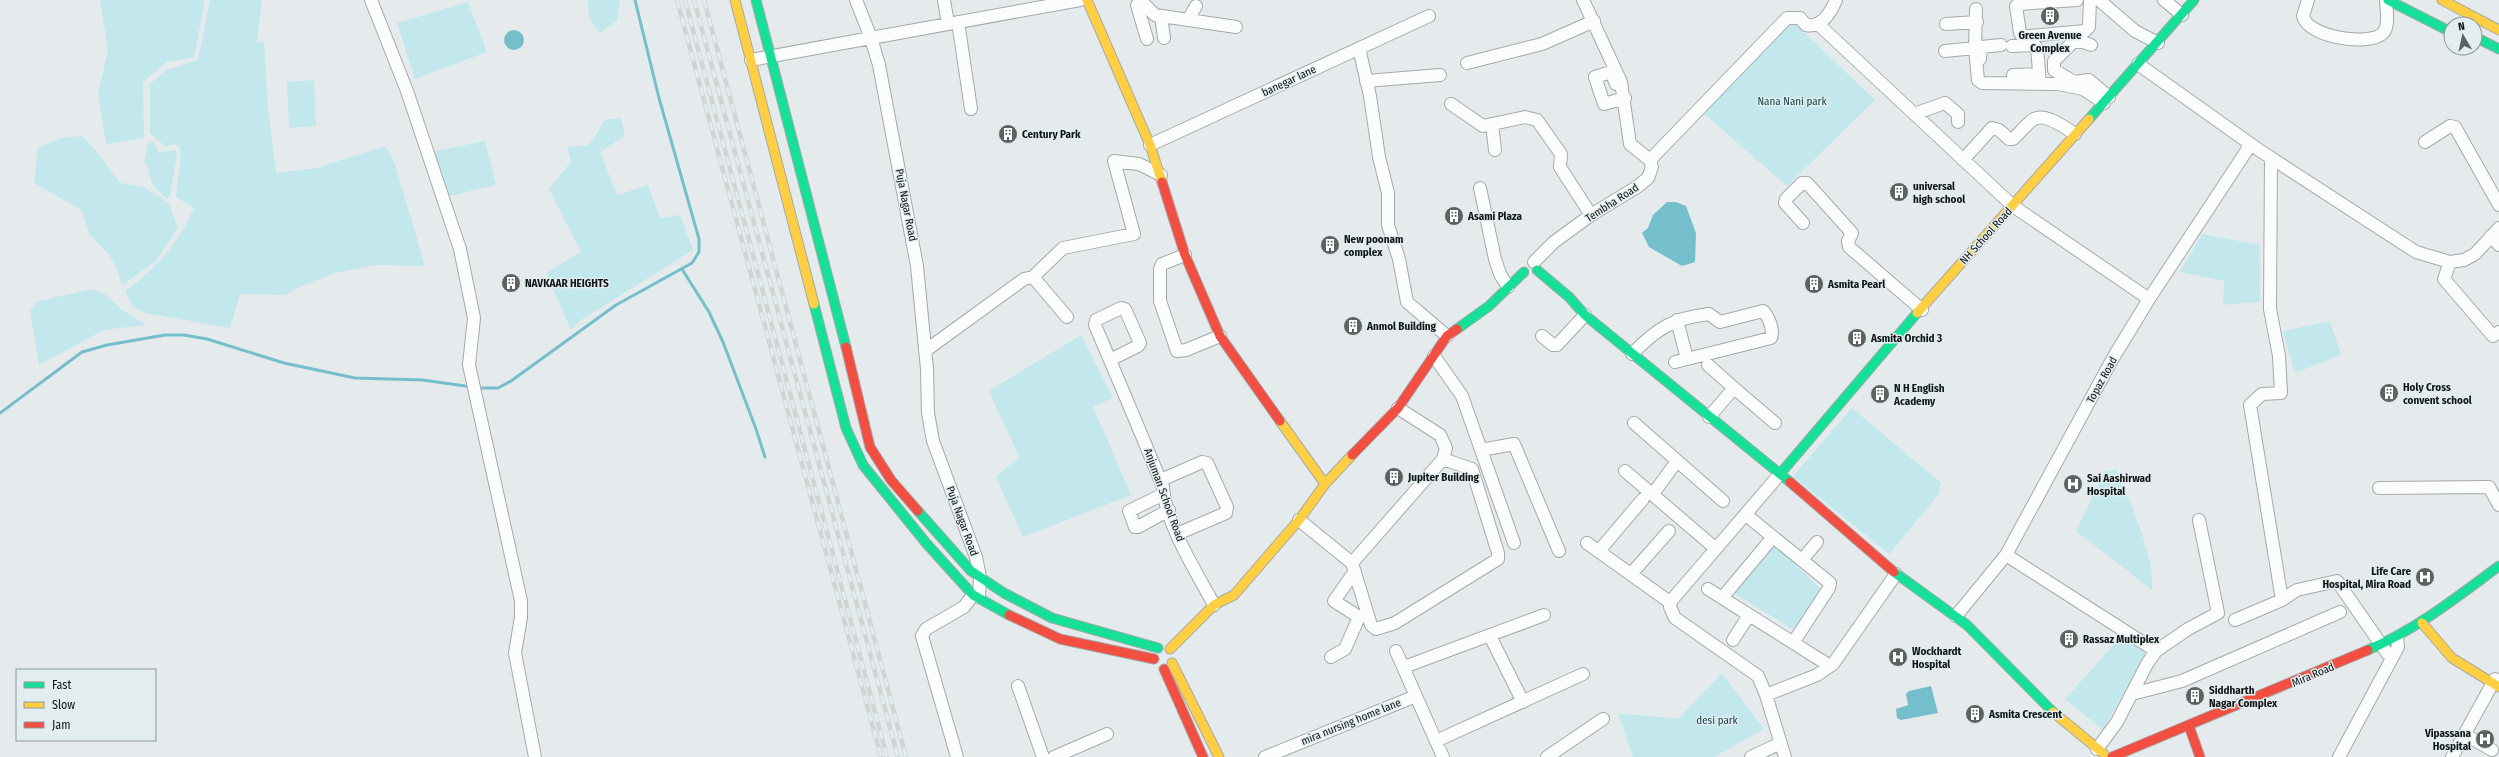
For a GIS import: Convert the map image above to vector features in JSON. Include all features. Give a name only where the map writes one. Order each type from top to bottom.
[{"type":"street","points":[[735,0],[849,434],[863,465],[926,543],[976,596],[1001,611],[1060,639],[1154,660]]},
{"type":"street","name":"Puja Nagar Road","points":[[756,0],[772,57],[870,447],[891,480],[959,560],[980,577],[1004,593],[1052,618],[1158,648]]},
{"type":"street","name":"Puja Nagar Road","points":[[856,0],[879,65],[917,266],[925,351],[928,413],[933,441],[976,557],[980,577],[976,596]]},
{"type":"street","points":[[944,0],[953,23],[971,109]]},
{"type":"street","points":[[751,60],[1080,0]]},
{"type":"street","points":[[1087,0],[1150,145],[1161,175],[1185,255],[1220,336],[1325,484]]},
{"type":"street","points":[[1584,0],[1618,75],[1624,99],[1630,144],[1650,160],[1787,18],[1800,18],[1806,25],[1818,24],[1830,13],[1836,0]]},
{"type":"street","points":[[2071,0],[2016,6],[2020,33],[2022,36],[2085,30],[2089,27],[2090,0]]},
{"type":"street","points":[[2099,0],[2135,31],[2158,43]]},
{"type":"street","points":[[2164,0],[2182,15]]},
{"type":"street","name":"NH School Road","points":[[1780,474],[2075,134],[2158,43],[2194,0]]},
{"type":"street","points":[[2308,0],[2303,16],[2311,27],[2322,34],[2361,39],[2379,36],[2384,32],[2387,22],[2387,0],[2443,28]]},
{"type":"street","points":[[2405,0],[2443,20]]},
{"type":"street","points":[[2442,0],[2499,30]]},
{"type":"street","points":[[2453,0],[2499,23]]},
{"type":"street","points":[[370,1],[407,91],[460,249],[474,318],[469,365],[521,601],[521,618],[514,653],[535,757]]},
{"type":"street","points":[[1138,2],[1151,12],[1161,16],[1236,27]]},
{"type":"street","points":[[1138,2],[1147,39]]},
{"type":"street","points":[[1188,20],[1196,6]]},
{"type":"street","points":[[1976,9],[1977,22],[1975,48],[1978,80],[1982,83],[2005,84],[2039,79]]},
{"type":"street","points":[[1161,16],[1164,38]]},
{"type":"street","name":"banegar lane","points":[[1150,145],[1429,16]]},
{"type":"street","points":[[1468,63],[1542,44],[1594,21]]},
{"type":"street","points":[[1946,24],[1977,22]]},
{"type":"street","points":[[1818,24],[2013,206],[2149,299]]},
{"type":"street","points":[[2483,41],[2499,49]]},
{"type":"street","points":[[2091,46],[2083,42],[2073,42],[2054,61],[2052,66],[2054,70],[2068,80],[2089,80],[2106,100]]},
{"type":"street","points":[[2005,84],[2003,78],[1983,78],[1979,50],[1981,47],[2034,45],[2037,48],[2039,79]]},
{"type":"street","points":[[1359,48],[1379,157],[1388,192],[1388,225],[1399,259],[1408,302],[1447,336]]},
{"type":"street","points":[[1945,51],[1975,48]]},
{"type":"street","points":[[2483,48],[2499,56]]},
{"type":"street","points":[[2138,64],[2271,158],[2416,252],[2450,262],[2464,260],[2475,254],[2495,232]]},
{"type":"street","points":[[1366,81],[1440,75]]},
{"type":"street","points":[[2013,75],[2083,89],[2106,100]]},
{"type":"street","points":[[1914,114],[1945,103],[1958,114],[1958,122]]},
{"type":"street","points":[[1451,104],[1483,126],[1525,117],[1537,120],[1561,154],[1560,166],[1591,215]]},
{"type":"street","points":[[1963,160],[1992,128],[1999,130],[2009,139],[2013,139],[2034,119],[2040,118],[2051,120],[2075,134]]},
{"type":"street","points":[[1492,124],[1495,150]]},
{"type":"street","points":[[2425,142],[2447,127],[2455,127],[2499,204]]},
{"type":"street","name":"Topaz Road","points":[[1956,616],[2006,555],[2113,358],[2149,299],[2251,144]]},
{"type":"street","points":[[2271,158],[2270,309],[2279,356],[2282,386],[2281,393],[2262,394],[2250,405],[2282,600]]},
{"type":"street","name":"Tembha Road","points":[[1536,266],[1554,242],[1591,215],[1637,187],[1648,178],[1652,167],[1650,160]]},
{"type":"street","points":[[925,351],[1024,279],[1033,277],[1063,248],[1134,234],[1114,161],[1139,164],[1161,175]]},
{"type":"street","points":[[1803,223],[1785,203],[1786,199],[1802,183],[1806,183],[1852,233],[1848,241],[1849,247],[1922,310]]},
{"type":"street","points":[[1480,188],[1495,259],[1508,287]]},
{"type":"street","points":[[2495,232],[2499,245]]},
{"type":"street","points":[[1185,255],[1162,264],[1160,269],[1160,301],[1177,351],[1186,350],[1220,336]]},
{"type":"street","points":[[2450,262],[2444,279],[2493,336],[2499,332]]},
{"type":"street","points":[[1170,649],[1214,605],[1234,595],[1299,520],[1325,484],[1398,408],[1447,336],[1489,306],[1524,272],[1530,276],[1536,266],[1585,315],[1780,474],[1896,574],[1956,616],[2051,710],[2105,755],[2117,722],[2146,664],[2156,651],[2188,629],[2218,613],[2199,520]]},
{"type":"street","points":[[1033,277],[1067,317]]},
{"type":"street","points":[[1632,354],[1659,329],[1677,320],[1709,314],[1720,322],[1763,311],[1768,316],[1772,334],[1771,338],[1675,362]]},
{"type":"street","points":[[1542,336],[1553,345],[1557,345],[1585,315]]},
{"type":"street","points":[[1677,320],[1687,359]]},
{"type":"street","points":[[1434,356],[1462,396],[1514,543]]},
{"type":"street","name":"Anjuman School Road","points":[[1110,360],[1161,480],[1177,534],[1214,605]]},
{"type":"street","points":[[1708,365],[1775,424]]},
{"type":"street","points":[[1709,417],[1734,388]]},
{"type":"street","points":[[1331,657],[1345,649],[1359,617],[1334,601],[1354,567],[1443,459],[1446,448],[1440,435],[1398,408]]},
{"type":"street","points":[[1634,423],[1723,501]]},
{"type":"street","points":[[849,434],[866,431]]},
{"type":"street","points":[[1480,450],[1514,444],[1559,551]]},
{"type":"street","points":[[1299,520],[1354,567],[1371,625],[1376,629],[1395,623],[1498,559],[1498,553],[1472,469],[1443,459]]},
{"type":"street","points":[[1599,551],[1648,497],[1677,461]]},
{"type":"street","points":[[1161,480],[1202,462],[1207,463],[1227,507],[1226,513],[1177,534]]},
{"type":"street","points":[[1625,471],[1648,497],[1715,548]]},
{"type":"street","points":[[1780,474],[1715,548],[1671,603],[1671,613],[1675,618],[1758,676],[1766,695],[1785,757]]},
{"type":"street","points":[[2379,488],[2489,487],[2499,505]]},
{"type":"street","points":[[1164,494],[1129,511],[1128,514],[1135,527],[1138,527],[1169,510]]},
{"type":"street","points":[[1752,519],[1828,580],[1830,585],[1793,643]]},
{"type":"street","points":[[1631,574],[1669,531]]},
{"type":"street","points":[[1722,598],[1773,537]]},
{"type":"street","points":[[1802,560],[1817,542]]},
{"type":"street","points":[[1587,543],[1671,603]]},
{"type":"street","points":[[2006,555],[2156,651]]},
{"type":"street","name":"Mira Road","points":[[2428,626],[2499,566]]},
{"type":"street","points":[[1766,695],[1817,675],[1830,666],[1896,574]]},
{"type":"street","points":[[2235,620],[2282,600],[2297,590],[2337,581],[2395,645],[2339,757]]},
{"type":"street","name":"Mira Road","points":[[2336,674],[2395,645],[2428,626],[2493,583]]},
{"type":"street","points":[[1708,588],[1830,666]]},
{"type":"street","points":[[957,757],[922,636],[926,630],[964,607],[976,596]]},
{"type":"street","points":[[2132,694],[2182,681],[2340,612]]},
{"type":"street","points":[[1404,667],[1544,615]]},
{"type":"street","points":[[1733,640],[1749,615]]},
{"type":"street","points":[[2428,626],[2460,657],[2496,683],[2464,734],[2452,757]]},
{"type":"street","points":[[1490,636],[1523,702]]},
{"type":"street","name":"Mira Road","points":[[2105,755],[2189,726],[2395,645]]},
{"type":"street","points":[[1172,663],[1163,667],[1157,665],[1154,660],[1154,653],[1158,648],[1164,646],[1170,649],[1174,654],[1172,663],[1219,757]]},
{"type":"street","points":[[1396,651],[1443,757]]},
{"type":"street","points":[[1163,667],[1203,757]]},
{"type":"street","points":[[1436,740],[1583,674]]},
{"type":"street","points":[[1018,686],[1043,757]]},
{"type":"street","name":"mira nursing home lane","points":[[1265,757],[1416,696]]},
{"type":"street","points":[[1547,757],[1603,719]]},
{"type":"street","points":[[2189,726],[2200,757]]},
{"type":"street","points":[[1054,757],[1107,734]]},
{"type":"street","points":[[2464,734],[2492,750]]},
{"type":"street","points":[[1750,757],[1780,743]]},
{"type":"street","points":[[2133,757],[2170,743]]},
{"type":"green space","points":[[100,0],[205,0],[194,57],[167,62],[143,82],[144,138],[106,144],[98,94],[108,50]]},
{"type":"green space","points":[[210,0],[262,0],[257,42],[264,42],[268,109],[276,173],[316,168],[386,146],[395,164],[425,266],[376,265],[336,273],[303,285],[285,295],[240,294],[230,328],[145,313],[132,306],[125,291],[148,273],[166,254],[180,234],[194,208],[176,197],[180,165],[180,148],[173,143],[166,147],[150,133],[150,84],[166,70],[198,60]]},
{"type":"green space","points":[[588,0],[620,0],[617,21],[600,33],[590,18]]},
{"type":"green space","points":[[468,2],[487,52],[415,79],[397,23]]},
{"type":"green space","name":"Nana Nani park","points":[[1791,20],[1875,100],[1787,186],[1702,112]]},
{"type":"green space","points":[[314,80],[316,126],[289,128],[287,82]]},
{"type":"green space","points":[[621,118],[625,136],[600,152],[617,195],[648,185],[660,218],[680,215],[693,250],[581,320],[571,330],[546,273],[581,252],[549,189],[571,162],[567,147],[589,145],[605,120]]},
{"type":"green space","points":[[82,136],[120,183],[144,187],[169,203],[178,228],[154,263],[122,285],[117,269],[108,253],[90,235],[81,210],[34,183],[38,148],[61,138]]},
{"type":"green space","points":[[485,141],[496,185],[445,197],[435,151]]},
{"type":"green space","points":[[153,142],[159,152],[176,150],[177,156],[168,199],[151,181],[148,166],[144,164],[148,143]]},
{"type":"green space","points":[[2202,234],[2260,245],[2260,302],[2223,305],[2224,281],[2180,272]]},
{"type":"green space","points":[[93,289],[106,295],[121,309],[146,325],[104,330],[39,365],[30,311],[38,301]]},
{"type":"green space","points":[[2330,321],[2341,355],[2295,373],[2283,331]]},
{"type":"green space","points":[[1081,335],[1113,398],[1093,407],[1131,495],[1023,537],[996,477],[1019,457],[989,391]]},
{"type":"green space","points":[[1852,408],[1941,483],[1938,495],[1889,554],[1793,476]]},
{"type":"green space","points":[[2117,470],[2146,546],[2150,562],[2152,590],[2076,531],[2105,471]]},
{"type":"green space","points":[[1775,545],[1824,592],[1797,632],[1734,593]]},
{"type":"green space","points":[[2121,637],[2146,654],[2103,730],[2065,699]]},
{"type":"green space","name":"desi park","points":[[1722,673],[1764,729],[1714,757],[1633,757],[1618,713],[1678,719]]},
{"type":"water","points":[[514,30],[521,33],[524,40],[521,47],[514,50],[507,47],[504,40],[507,33]]},
{"type":"water","points":[[1667,202],[1676,202],[1686,206],[1696,233],[1695,262],[1682,266],[1649,247],[1642,233],[1648,228],[1653,215]]},
{"type":"water","points":[[1931,686],[1938,713],[1901,720],[1897,718],[1896,709],[1908,705],[1906,694],[1909,691]]},
{"type":"waterway","points":[[477,388],[498,388],[511,381],[616,305],[692,263],[699,252],[699,239],[659,98],[635,0]]},
{"type":"waterway","points":[[682,269],[709,312],[723,342],[765,457]]},
{"type":"waterway","points":[[0,413],[82,352],[107,345],[165,335],[184,335],[207,339],[284,363],[355,378],[423,380],[472,387]]},
{"type":"railway","points":[[677,0],[881,757]]},
{"type":"railway","points":[[685,0],[887,757]]},
{"type":"railway","points":[[694,0],[898,757]]},
{"type":"railway","points":[[704,0],[906,757]]},
{"type":"traffic: fast","points":[[756,0],[846,347]]},
{"type":"traffic: fast","points":[[2089,119],[2194,0]]},
{"type":"traffic: fast","points":[[2388,0],[2443,28]]},
{"type":"traffic: fast","points":[[2483,41],[2499,49]]},
{"type":"traffic: fast","points":[[1537,270],[1569,297],[1585,315],[1790,482]]},
{"type":"traffic: fast","points":[[1457,329],[1489,306],[1524,272]]},
{"type":"traffic: fast","points":[[814,304],[846,428],[863,465],[926,543],[973,595],[1009,615]]},
{"type":"traffic: fast","points":[[1780,474],[1917,313]]},
{"type":"traffic: fast","points":[[918,511],[971,571],[1004,593],[1052,618],[1158,648]]},
{"type":"traffic: fast","points":[[2368,650],[2386,642],[2420,622],[2452,601],[2499,566]]},
{"type":"traffic: fast","points":[[1894,572],[1967,625],[2053,712]]},
{"type":"traffic: slow","points":[[735,0],[814,304]]},
{"type":"traffic: slow","points":[[1087,0],[1150,145],[1162,182]]},
{"type":"traffic: slow","points":[[2442,0],[2499,30]]},
{"type":"traffic: slow","points":[[1917,313],[2089,119]]},
{"type":"traffic: slow","points":[[1280,421],[1325,484]]},
{"type":"traffic: slow","points":[[1170,649],[1214,605],[1234,595],[1299,520],[1325,484],[1352,455]]},
{"type":"traffic: slow","points":[[2422,623],[2452,658],[2499,687]]},
{"type":"traffic: slow","points":[[1172,663],[1219,757]]},
{"type":"traffic: slow","points":[[2053,712],[2104,754]]},
{"type":"traffic: jam","points":[[1162,182],[1185,255],[1220,336],[1280,421]]},
{"type":"traffic: jam","points":[[1352,455],[1398,408],[1447,336],[1457,329]]},
{"type":"traffic: jam","points":[[846,347],[870,447],[891,480],[918,511]]},
{"type":"traffic: jam","points":[[1790,482],[1894,572]]},
{"type":"traffic: jam","points":[[1009,615],[1060,639],[1154,659]]},
{"type":"traffic: jam","points":[[2112,757],[2368,650]]},
{"type":"traffic: jam","points":[[1164,669],[1203,757]]},
{"type":"traffic: jam","points":[[2189,726],[2200,757]]},
{"type":"place","name":"Green Avenue Complex","points":[[2050,16]]},
{"type":"place","name":"Century Park","points":[[1008,134]]},
{"type":"place","name":"universal high school","points":[[1899,192]]},
{"type":"place","name":"Asami Plaza","points":[[1454,216]]},
{"type":"place","name":"New poonam complex","points":[[1330,245]]},
{"type":"place","name":"NAVKAAR HEIGHTS","points":[[511,283]]},
{"type":"place","name":"Asmita Pearl","points":[[1814,284]]},
{"type":"place","name":"Anmol Building","points":[[1353,326]]},
{"type":"place","name":"Asmita Orchid 3","points":[[1857,338]]},
{"type":"place","name":"Holy Cross convent school","points":[[2389,393]]},
{"type":"place","name":"N H English Academy","points":[[1880,394]]},
{"type":"place","name":"Jupiter Building","points":[[1394,477]]},
{"type":"place","name":"Sai Aashirwad Hospital","points":[[2073,484]]},
{"type":"place","name":"Life Care Hospital, Mira Road","points":[[2425,577]]},
{"type":"place","name":"Rassaz Multiplex","points":[[2069,639]]},
{"type":"place","name":"Wockhardt Hospital","points":[[1898,657]]},
{"type":"place","name":"Siddharth Nagar Complex","points":[[2195,696]]},
{"type":"place","name":"Asmita Crescent","points":[[1975,714]]},
{"type":"place","name":"Vipassana Hospital","points":[[2485,739]]}]
